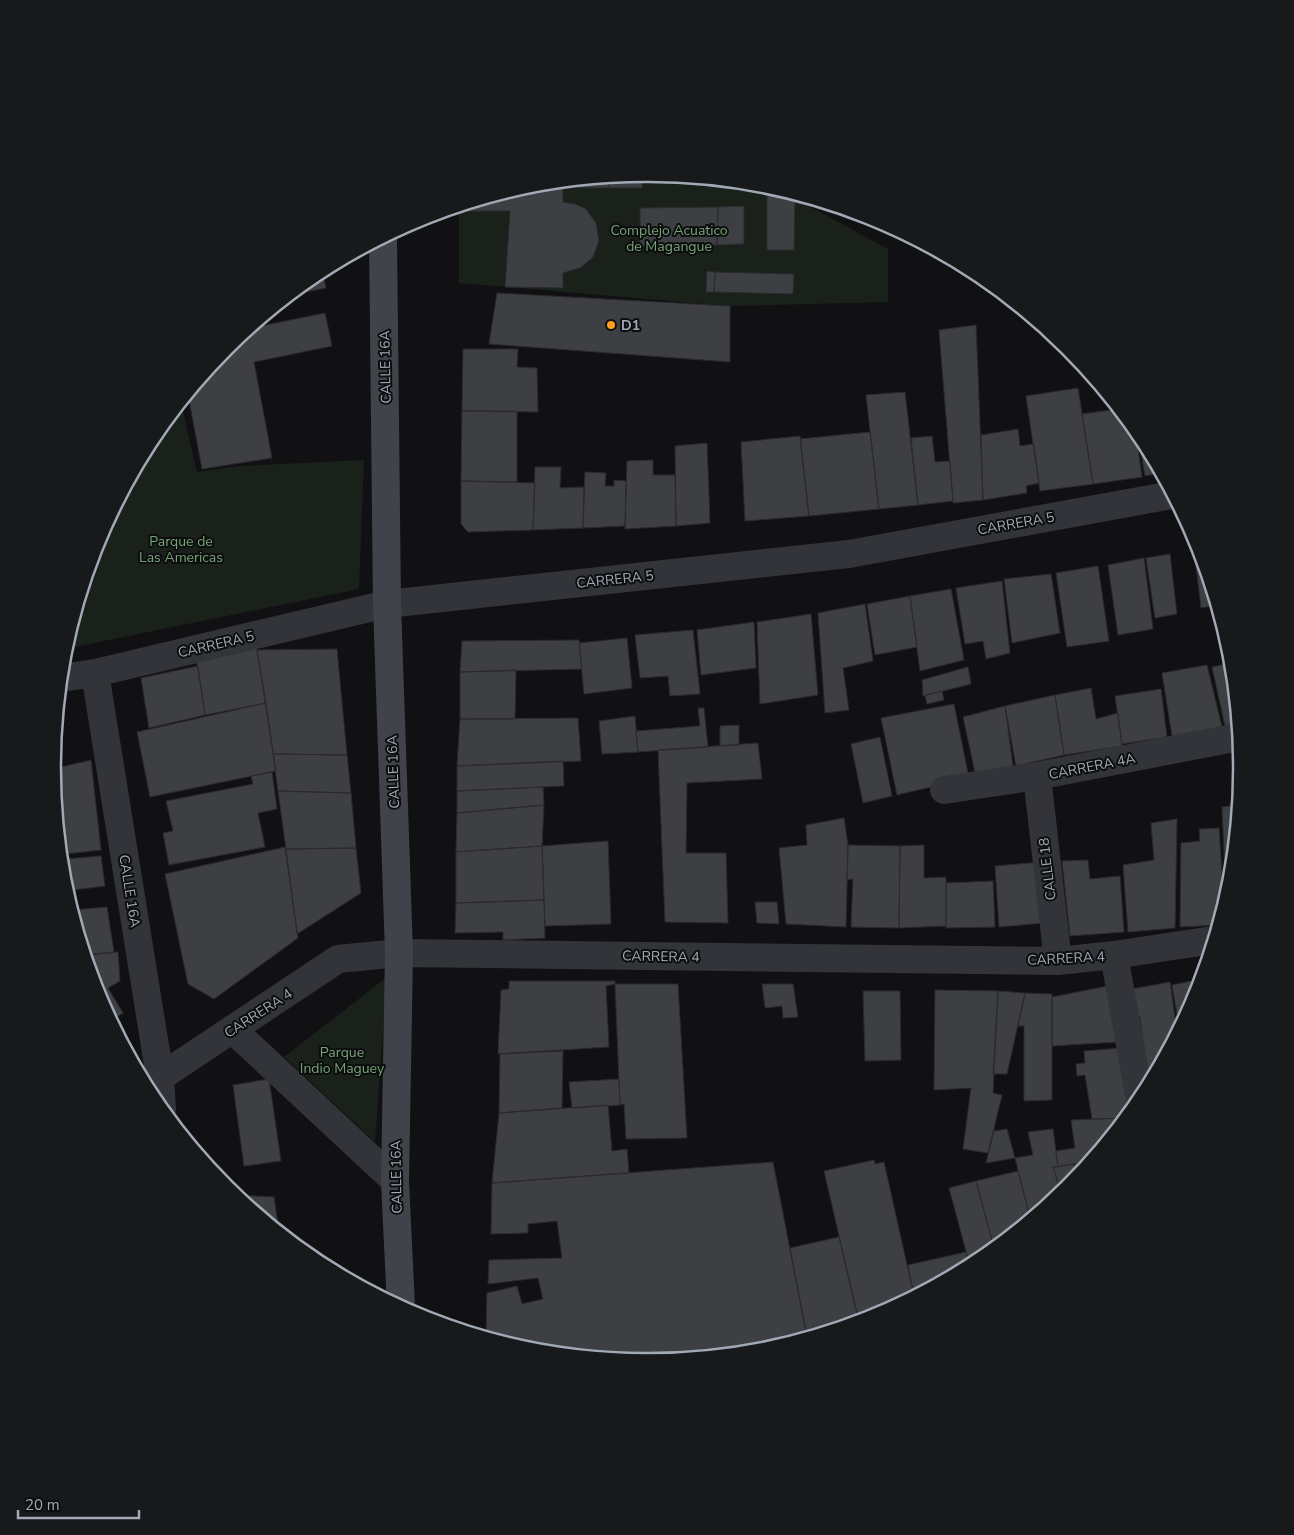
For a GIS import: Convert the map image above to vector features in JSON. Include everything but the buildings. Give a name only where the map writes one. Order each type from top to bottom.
[{"type":"main road","name":"CALLE 16A","points":[[383,245],[387,604],[399,952],[395,1180],[401,1299]]},
{"type":"street","name":"CARRERA 5","points":[[69,677],[95,673],[387,604],[849,554],[1165,495]]},
{"type":"street","name":"CALLE 16A","points":[[95,673],[153,1081]]},
{"type":"street","name":"CARRERA 4A","points":[[944,790],[1037,776],[1231,738]]},
{"type":"street","name":"CALLE 18","points":[[1037,776],[1058,961]]},
{"type":"street","name":"CARRERA 4","points":[[153,1082],[338,960],[399,952],[1058,961],[1114,956],[1206,941]]},
{"type":"street","points":[[1114,956],[1138,1087]]},
{"type":"street","points":[[232,1029],[395,1180]]},
{"type":"green space","name":"Complejo Acuatico de Magangue","points":[[609,183],[685,183],[761,193],[805,204],[888,249],[888,302],[730,306],[459,283],[459,213],[533,193]]},
{"type":"green space","name":"Parque de Las Americas","points":[[183,410],[197,472],[238,466],[364,460],[359,589],[74,647],[92,579],[122,508],[160,442]]},
{"type":"green space","name":"Parque Indio Maguey","points":[[387,977],[375,1142],[284,1057]]},
{"type":"place","name":"D1","points":[[611,325]]}]
